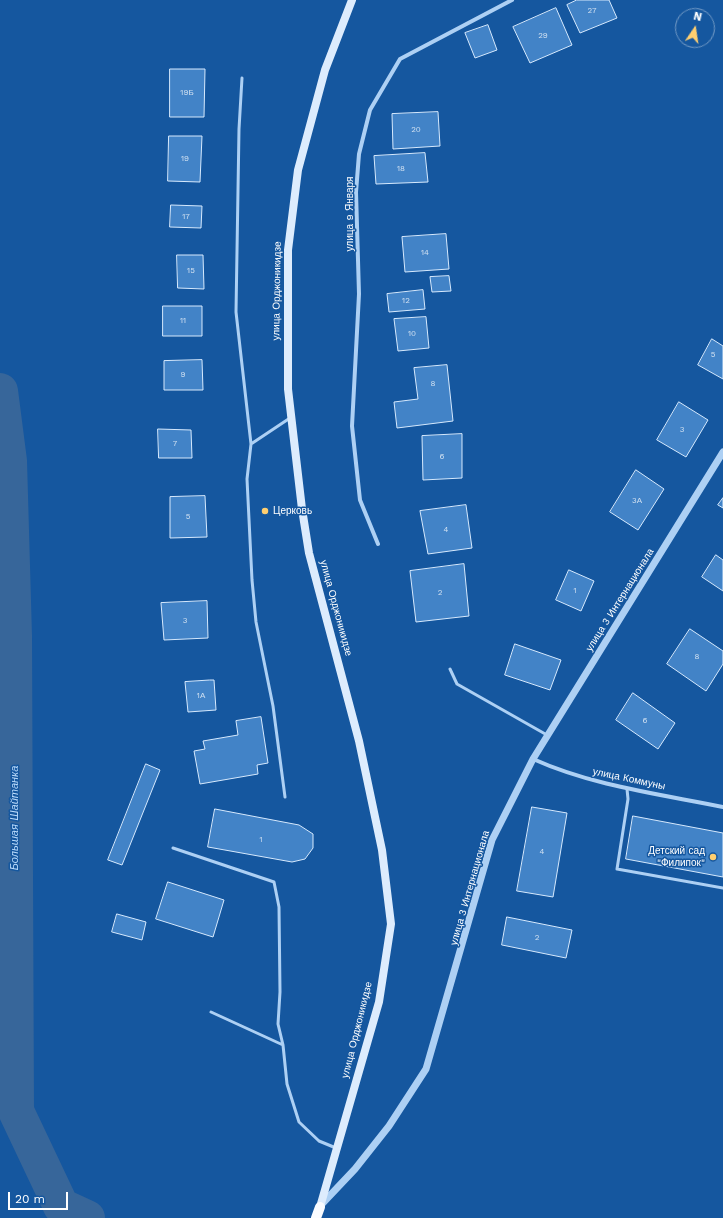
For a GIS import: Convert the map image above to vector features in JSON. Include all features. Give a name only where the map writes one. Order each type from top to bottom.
[{"type":"main road","name":"улица Орджоникидзе","points":[[316,1218],[338,1149],[379,1002],[391,924],[382,850],[359,741],[309,553],[302,509],[288,389],[288,250],[298,170],[325,70],[352,0]]},
{"type":"street","name":"улица 9 Января","points":[[378,544],[360,500],[352,426],[359,294],[356,192],[359,154],[370,110],[400,59],[512,0]]},
{"type":"street","name":"улица 3 Интернационала","points":[[320,1207],[355,1169],[389,1126],[414,1090],[426,1069],[492,840],[533,759],[723,452]]},
{"type":"street","name":"улица Коммуны","points":[[533,759],[559,770],[627,789],[723,807]]},
{"type":"lane","points":[[242,78],[239,129],[236,312],[251,444],[247,479],[256,622],[273,706],[285,797]]},
{"type":"lane","points":[[251,444],[292,417]]},
{"type":"lane","points":[[450,669],[457,684],[548,736]]},
{"type":"lane","points":[[627,789],[628,799],[617,869],[723,888]]},
{"type":"lane","points":[[173,848],[274,882],[279,907],[280,992],[278,1024],[283,1045],[287,1084],[299,1122],[319,1141],[338,1149]]},
{"type":"lane","points":[[211,1012],[283,1045]]},
{"type":"building","points":[[577,0],[609,0],[617,18],[580,33],[567,5]]},
{"type":"building","points":[[556,8],[572,45],[530,63],[513,27]]},
{"type":"building","points":[[488,25],[497,50],[475,58],[465,33]]},
{"type":"building","points":[[170,69],[205,69],[204,117],[170,117]]},
{"type":"building","points":[[438,112],[440,146],[393,149],[392,114]]},
{"type":"building","points":[[169,136],[202,136],[200,182],[168,181]]},
{"type":"building","points":[[425,153],[428,182],[376,184],[374,156]]},
{"type":"building","points":[[171,205],[202,206],[201,228],[170,227]]},
{"type":"building","points":[[446,234],[449,269],[405,272],[402,237]]},
{"type":"building","points":[[177,255],[203,255],[204,289],[178,288]]},
{"type":"building","points":[[449,276],[451,291],[432,292],[430,277]]},
{"type":"building","points":[[423,290],[425,309],[389,312],[387,294]]},
{"type":"building","points":[[163,306],[202,306],[202,336],[163,336]]},
{"type":"building","points":[[426,317],[429,348],[398,351],[394,319]]},
{"type":"building","points":[[712,339],[723,346],[723,379],[698,365]]},
{"type":"building","points":[[202,360],[203,390],[164,390],[164,361]]},
{"type":"building","points":[[447,365],[453,421],[397,428],[394,402],[418,399],[414,368]]},
{"type":"building","points":[[679,402],[708,420],[686,457],[657,440]]},
{"type":"building","points":[[158,429],[191,430],[192,458],[159,458]]},
{"type":"building","points":[[462,434],[462,478],[423,480],[422,436]]},
{"type":"building","points":[[636,470],[664,489],[638,530],[610,512]]},
{"type":"building","points":[[205,496],[207,537],[170,538],[170,497]]},
{"type":"building","points":[[723,498],[723,508],[718,505]]},
{"type":"building","points":[[466,505],[472,548],[428,554],[420,511]]},
{"type":"building","points":[[716,555],[723,560],[723,591],[702,577]]},
{"type":"building","points":[[464,564],[469,616],[416,622],[410,571]]},
{"type":"building","points":[[569,570],[594,581],[581,611],[556,600]]},
{"type":"building","points":[[207,601],[208,638],[164,640],[161,603]]},
{"type":"building","points":[[690,629],[723,651],[723,664],[706,691],[667,664]]},
{"type":"building","points":[[515,644],[561,660],[550,690],[505,675]]},
{"type":"building","points":[[214,680],[216,710],[188,712],[185,682]]},
{"type":"building","points":[[633,693],[675,723],[658,749],[616,720]]},
{"type":"building","points":[[261,717],[268,763],[257,765],[258,774],[200,784],[194,751],[205,749],[203,741],[238,735],[236,721]]},
{"type":"building","points":[[146,764],[160,770],[122,865],[108,860]]},
{"type":"building","points":[[532,807],[567,813],[553,897],[517,891]]},
{"type":"building","points":[[215,809],[299,825],[313,834],[313,848],[305,859],[292,862],[208,847]]},
{"type":"building","points":[[633,816],[723,833],[723,877],[626,859]]},
{"type":"building","points":[[168,882],[224,900],[213,937],[156,919]]},
{"type":"building","points":[[117,914],[146,922],[142,940],[112,932]]},
{"type":"building","points":[[507,917],[572,930],[566,958],[502,945]]},
{"type":"waterway","name":"Большая Шайтанка","points":[[0,391],[9,461],[14,636],[16,1111],[61,1206],[87,1218]]},
{"type":"place","name":"Церковь","points":[[265,511]]},
{"type":"place","name":"Детский сад \"Филипок\"","points":[[713,857]]}]
